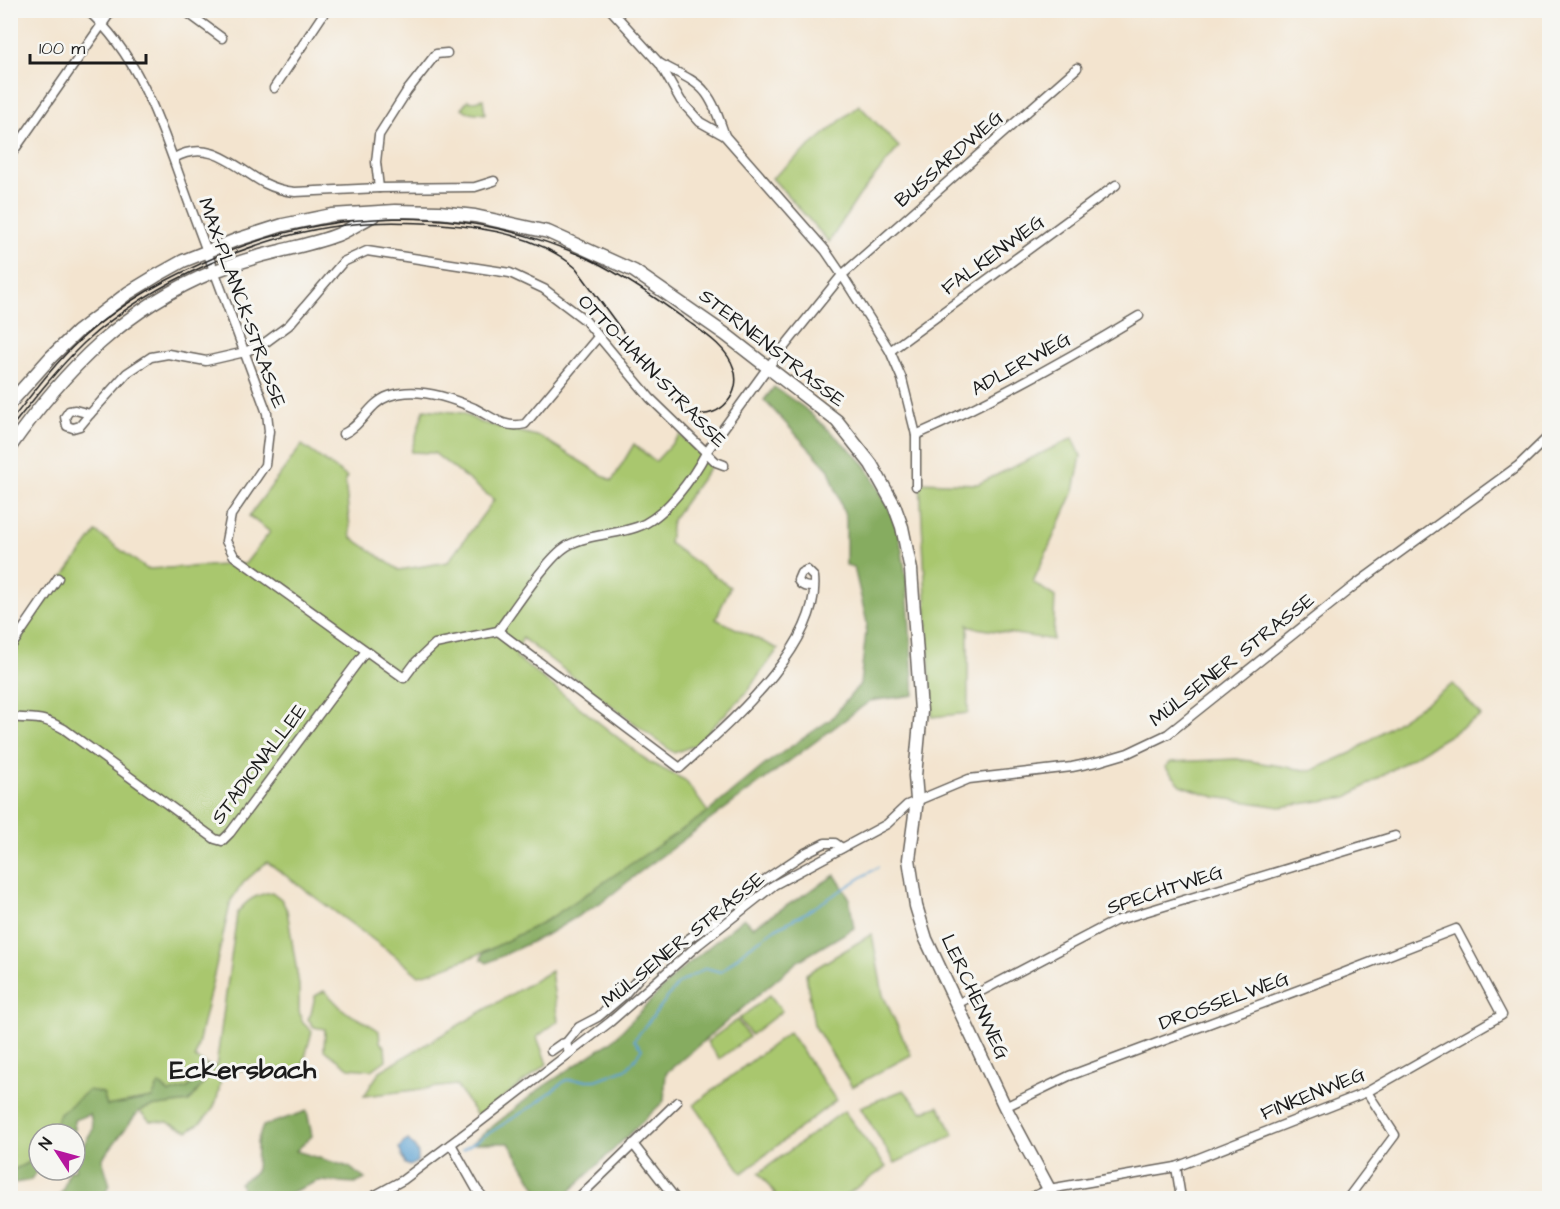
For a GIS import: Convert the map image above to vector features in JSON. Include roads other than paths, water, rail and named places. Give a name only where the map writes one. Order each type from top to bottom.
[{"type":"street","name":"MAX-PLANCK-STRASSE","points":[[87,10],[103,24],[126,56],[150,102],[174,158],[267,413],[269,431],[265,465],[231,515],[226,541],[234,556],[404,678],[416,662],[435,644],[498,631]]},
{"type":"street","points":[[10,156],[112,10]]},
{"type":"street","points":[[184,10],[222,38]]},
{"type":"street","points":[[274,88],[326,10]]},
{"type":"street","points":[[611,10],[660,64],[681,101],[700,122],[725,136],[825,249],[842,275],[890,351],[902,379],[916,435],[916,486]]},
{"type":"street","points":[[379,188],[376,162],[379,135],[407,91],[436,54],[447,53]]},
{"type":"street","points":[[660,64],[691,81],[705,92],[716,111],[725,136]]},
{"type":"street","name":"BUSSARDWEG","points":[[498,631],[546,567],[565,547],[579,541],[638,527],[653,520],[665,509],[701,463],[707,451],[768,367],[842,275],[1077,68]]},
{"type":"street","points":[[174,158],[182,153],[208,152],[228,159],[263,182],[282,190],[295,192],[475,187],[494,181]]},
{"type":"street","name":"FALKENWEG","points":[[890,351],[1116,185]]},
{"type":"street","name":"STERNENSTRASSE","points":[[10,447],[69,372],[92,348],[160,298],[215,272],[268,254],[338,235],[362,221],[395,211]]},
{"type":"street","name":"STERNENSTRASSE","points":[[10,403],[51,357],[76,332],[102,311],[156,276],[207,250],[283,225],[332,215],[395,211],[439,212],[476,216],[548,232],[634,271],[697,313],[837,421],[871,464],[894,505],[902,527],[911,570],[921,711],[915,776],[917,800]]},
{"type":"street","name":"OTTO-HAHN-STRASSE","points":[[90,414],[127,372],[151,357],[168,354],[206,361],[245,352],[276,335],[289,325],[343,262],[367,251],[510,273],[544,289],[585,320],[650,398],[716,462],[724,465]]},
{"type":"street","name":"ADLERWEG","points":[[916,435],[965,414],[1056,366],[1139,316]]},
{"type":"street","points":[[343,434],[353,430],[377,402],[388,396],[408,391],[458,401],[502,424],[514,427],[525,424],[598,337]]},
{"type":"street","name":"MÜLSENER STRASSE","points":[[370,1198],[403,1180],[610,1022],[699,944],[774,885],[887,824],[907,805],[969,779],[1072,767],[1101,761],[1128,753],[1168,734],[1355,585],[1518,466],[1550,435]]},
{"type":"street","points":[[10,648],[58,578]]},
{"type":"street","points":[[498,631],[680,768],[731,722],[777,670],[808,618],[814,587]]},
{"type":"street","name":"STADIONALLEE","points":[[10,717],[42,718],[64,729],[215,839],[222,840],[230,833],[366,651]]},
{"type":"street","name":"LERCHENWEG","points":[[917,800],[909,859],[916,906],[926,939],[1005,1107],[1051,1194]]},
{"type":"street","name":"SPECHTWEG","points":[[957,1004],[1115,921],[1395,836]]},
{"type":"street","points":[[551,1052],[566,1043],[579,1027],[598,1017],[624,995],[662,955],[713,922],[748,891],[805,853],[825,843],[835,843],[842,848]]},
{"type":"street","name":"FINKENWEG","points":[[1030,1198],[1176,1167],[1368,1092],[1502,1015],[1456,928]]},
{"type":"street","name":"DROSSELWEG","points":[[1005,1107],[1069,1076],[1320,982],[1456,928]]},
{"type":"street","points":[[566,1043],[569,1053]]},
{"type":"street","points":[[1348,1198],[1395,1135],[1368,1092]]},
{"type":"street","points":[[578,1198],[677,1102]]},
{"type":"street","points":[[451,1144],[477,1190],[484,1198]]},
{"type":"street","points":[[633,1144],[675,1198]]},
{"type":"street","points":[[1176,1167],[1181,1198]]},
{"type":"water","points":[[408,1140],[415,1147],[418,1156],[417,1162],[410,1166],[405,1164],[399,1148]]},
{"type":"waterway","points":[[462,1150],[534,1105],[566,1080],[596,1080],[628,1068],[642,1049],[634,1040],[679,983],[706,968],[721,972],[745,950],[775,929],[807,912],[878,867]]},
{"type":"tram line","points":[[10,422],[70,349],[121,308],[167,280],[245,245],[294,231],[344,222],[394,218],[444,220],[494,228],[543,241],[591,260],[642,289],[710,338],[727,355],[736,378],[732,395],[721,408],[705,414],[688,412],[676,404],[576,268],[562,257],[529,241],[495,231],[441,224],[365,223],[319,229],[283,237],[247,249],[210,263],[142,299],[111,320],[84,343],[10,429]]},
{"type":"district","name":"Eckersbach","points":[[243,1070]]}]
